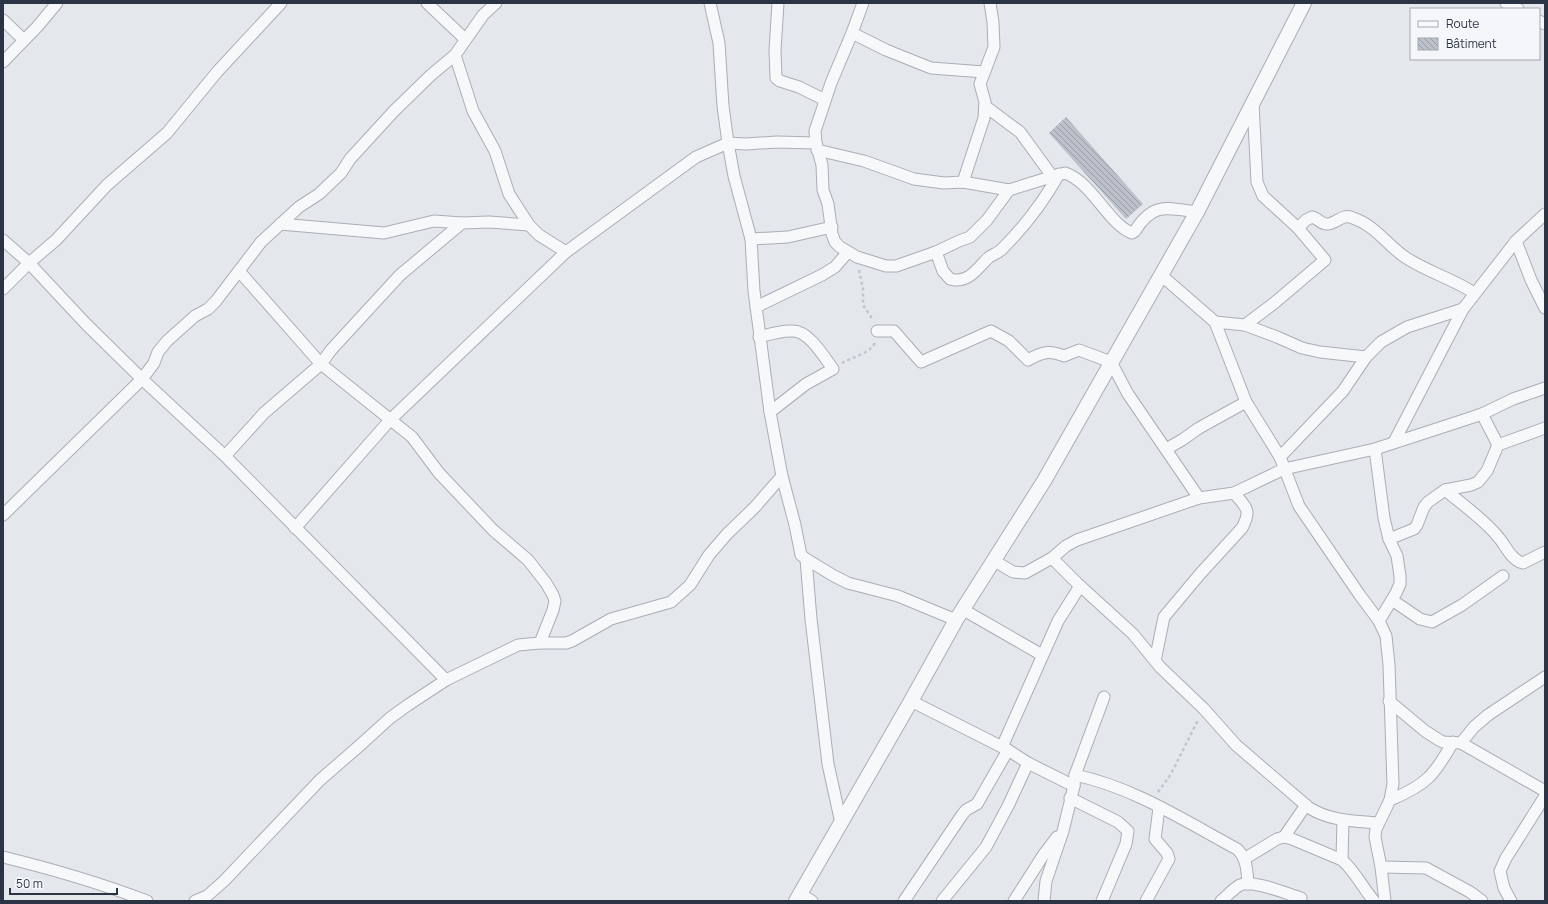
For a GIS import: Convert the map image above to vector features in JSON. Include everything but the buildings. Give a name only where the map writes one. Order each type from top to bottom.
[{"type":"street","points":[[3,62],[37,27],[57,3]]},
{"type":"street","points":[[3,289],[29,263],[56,240],[107,185],[167,133],[186,112],[212,78],[281,3]]},
{"type":"street","points":[[427,3],[465,39]]},
{"type":"street","points":[[3,515],[142,379],[154,363],[158,352],[167,341],[195,316],[208,309],[223,293],[262,242],[299,207],[319,194],[340,173],[350,159],[394,111],[454,55],[484,15],[496,3]]},
{"type":"street","points":[[710,3],[719,43],[723,106],[728,143],[734,176],[751,239],[759,337],[770,412],[782,476],[801,555],[848,583],[959,614],[1042,655]]},
{"type":"street","points":[[778,3],[774,50],[776,78],[780,81],[799,87],[825,100]]},
{"type":"street","points":[[863,3],[825,100],[815,131],[816,146],[822,165],[823,190],[828,204],[833,238],[835,242],[852,254],[886,266],[896,266],[936,252],[970,237],[987,220],[1009,190]]},
{"type":"street","points":[[963,182],[984,118],[985,106],[981,88],[984,72],[991,58],[994,47],[993,22],[990,3]]},
{"type":"street","points":[[803,899],[841,822],[959,614],[1044,481],[1197,212],[1304,3]]},
{"type":"street","points":[[1506,3],[1516,8]]},
{"type":"street","points":[[3,20],[24,40]]},
{"type":"street","points":[[852,33],[886,50],[931,68],[984,72]]},
{"type":"street","points":[[454,55],[473,111],[495,151],[509,194],[529,225],[539,235],[566,252]]},
{"type":"street","points":[[1245,325],[1273,304],[1325,260],[1298,228],[1263,196],[1257,182],[1253,103]]},
{"type":"street","points":[[985,106],[1020,132],[1055,175]]},
{"type":"street","points":[[295,528],[390,420],[566,252],[696,157],[728,143],[746,144],[777,142],[816,146],[914,178],[944,182],[963,182],[1009,190],[1055,175],[1068,175],[1080,183],[1116,221],[1129,232],[1135,231],[1145,218],[1153,211],[1166,208],[1197,212]]},
{"type":"street","points":[[936,252],[943,271],[950,279],[957,280],[972,275],[990,256],[1002,249],[1028,221],[1050,190],[1055,175]]},
{"type":"street","points":[[1394,442],[1462,309],[1516,241],[1545,214]]},
{"type":"street","points":[[1298,228],[1306,220],[1312,217],[1326,224],[1331,224],[1343,217],[1352,217],[1381,234],[1401,254],[1426,269],[1461,285],[1474,293]]},
{"type":"street","points":[[280,224],[384,233],[434,221],[462,223],[490,222],[529,225]]},
{"type":"street","points":[[225,456],[264,413],[321,364],[331,350],[400,275],[462,223]]},
{"type":"street","points":[[751,239],[788,237],[832,227]]},
{"type":"street","points":[[3,240],[29,263],[86,324],[142,379],[225,456],[446,680]]},
{"type":"street","points":[[1516,241],[1531,280],[1545,308]]},
{"type":"street","points":[[756,307],[822,275],[852,254]]},
{"type":"street","points":[[239,271],[321,364],[412,437],[439,474],[493,530],[528,560],[554,594],[555,601],[553,610],[540,642]]},
{"type":"street","points":[[1161,275],[1215,322],[1246,402],[1280,457],[1299,506],[1379,621],[1386,636],[1388,650],[1393,784],[1390,800],[1378,823],[1375,837],[1381,867],[1385,901]]},
{"type":"street","points":[[1280,457],[1343,391],[1366,357],[1381,342],[1407,327],[1462,309]]},
{"type":"street","points":[[1215,322],[1245,325],[1302,348],[1331,354],[1366,357]]},
{"type":"street","points":[[759,337],[795,330],[809,338],[833,369],[806,384],[770,412]]},
{"type":"street","points":[[877,331],[894,331],[921,362],[991,331],[1009,341],[1028,360],[1040,353],[1055,352],[1064,356],[1079,350],[1111,362],[1128,394],[1199,498]]},
{"type":"street","points":[[994,560],[1013,572],[1025,573],[1052,558],[1066,546],[1077,540],[1199,498],[1234,493],[1284,469],[1375,449],[1482,414],[1513,399],[1545,388]]},
{"type":"street","points":[[1166,449],[1199,428],[1246,402]]},
{"type":"street","points":[[1482,414],[1498,446]]},
{"type":"street","points":[[1389,539],[1414,529],[1418,525],[1424,507],[1428,502],[1445,490],[1478,482],[1487,471],[1498,446],[1545,428]]},
{"type":"street","points":[[1375,449],[1384,518],[1389,539],[1396,556],[1400,576],[1400,584],[1379,621]]},
{"type":"street","points":[[195,901],[207,896],[224,881],[320,780],[358,748],[390,718],[408,704],[446,680],[518,645],[540,642],[566,643],[611,619],[671,602],[690,585],[709,555],[782,476]]},
{"type":"street","points":[[1445,490],[1494,532],[1507,550],[1519,562],[1523,563],[1545,552]]},
{"type":"street","points":[[1155,661],[1164,617],[1200,574],[1242,528],[1246,520],[1248,514],[1245,506],[1234,493]]},
{"type":"street","points":[[1052,558],[1132,634],[1155,661],[1204,709],[1236,745],[1306,805],[1324,816],[1343,820],[1378,823]]},
{"type":"street","points":[[806,559],[811,619],[828,764],[841,822]]},
{"type":"street","points":[[1392,600],[1420,619],[1432,622],[1462,605],[1503,576]]},
{"type":"street","points":[[904,901],[962,815],[966,810],[976,804],[1005,748],[1042,655],[1058,620],[1080,586]]},
{"type":"street","points":[[1390,800],[1419,786],[1429,778],[1457,743],[1474,727],[1488,715],[1545,677]]},
{"type":"street","points":[[1044,901],[1046,881],[1063,831],[1074,780],[1104,697]]},
{"type":"street","points":[[911,701],[1005,748],[1028,763],[1074,780],[1113,787],[1155,805],[1237,848],[1242,853],[1248,884]]},
{"type":"street","points":[[1389,701],[1425,731],[1442,742],[1457,743],[1543,785]]},
{"type":"street","points":[[942,901],[986,847],[1008,806],[1028,763]]},
{"type":"street","points":[[1512,901],[1504,888],[1500,871],[1506,858],[1545,796]]},
{"type":"street","points":[[1070,798],[1118,822],[1128,831],[1126,844],[1102,901]]},
{"type":"street","points":[[1146,901],[1169,859],[1155,839],[1155,805]]},
{"type":"street","points":[[1284,837],[1306,805]]},
{"type":"street","points":[[1342,860],[1343,820]]},
{"type":"street","points":[[1014,901],[1044,854],[1063,831]]},
{"type":"street","points":[[1244,860],[1277,839],[1284,837],[1292,839],[1342,860],[1348,864],[1365,891],[1374,901]]},
{"type":"street","points":[[3,857],[55,870],[148,901]]},
{"type":"street","points":[[1381,867],[1426,868],[1470,892],[1482,901]]},
{"type":"street","points":[[1221,901],[1240,885],[1248,884],[1259,885],[1301,898]]},
{"type":"path","points":[[833,369],[849,359],[873,348],[877,331],[875,323],[863,305],[863,289],[852,254]]},
{"type":"path","points":[[1155,805],[1186,747],[1204,709]]}]
